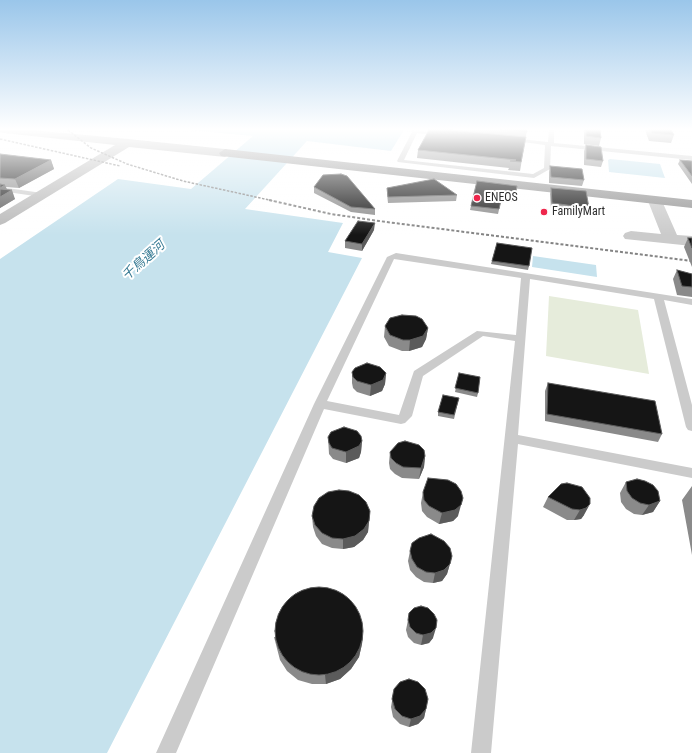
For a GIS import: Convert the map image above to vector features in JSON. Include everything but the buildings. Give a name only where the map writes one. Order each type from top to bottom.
[{"type":"highway","points":[[340,165],[692,204]]},
{"type":"street","points":[[0,220],[90,165]]},
{"type":"street","points":[[655,201],[671,239]]},
{"type":"street","points":[[631,236],[692,241]]},
{"type":"lane","points":[[437,165],[534,176],[546,169],[547,165]]},
{"type":"lane","points":[[0,189],[42,195]]},
{"type":"lane","points":[[166,753],[320,404],[391,257],[396,256],[658,298],[692,302]]},
{"type":"lane","points":[[481,753],[512,438],[526,277]]},
{"type":"lane","points":[[658,298],[692,427]]},
{"type":"lane","points":[[320,404],[401,420],[406,416],[418,374],[481,333],[520,339]]},
{"type":"lane","points":[[512,438],[692,474]]},
{"type":"green space","points":[[549,296],[638,310],[649,374],[546,356]]},
{"type":"water","name":"千鳥運河","points":[[219,165],[285,165],[245,209],[343,223],[328,252],[362,258],[107,753],[0,753],[0,259],[118,179],[191,189]]},
{"type":"water","points":[[608,165],[660,165],[665,178],[609,172]]},
{"type":"water","points":[[533,256],[596,265],[597,277],[532,267]]},
{"type":"railway","points":[[131,165],[183,181],[274,201]]},
{"type":"railway","points":[[269,200],[331,214],[379,221],[692,261]]},
{"type":"place","name":"ENEOS","points":[[477,198]]},
{"type":"place","name":"FamilyMart","points":[[544,212]]}]
